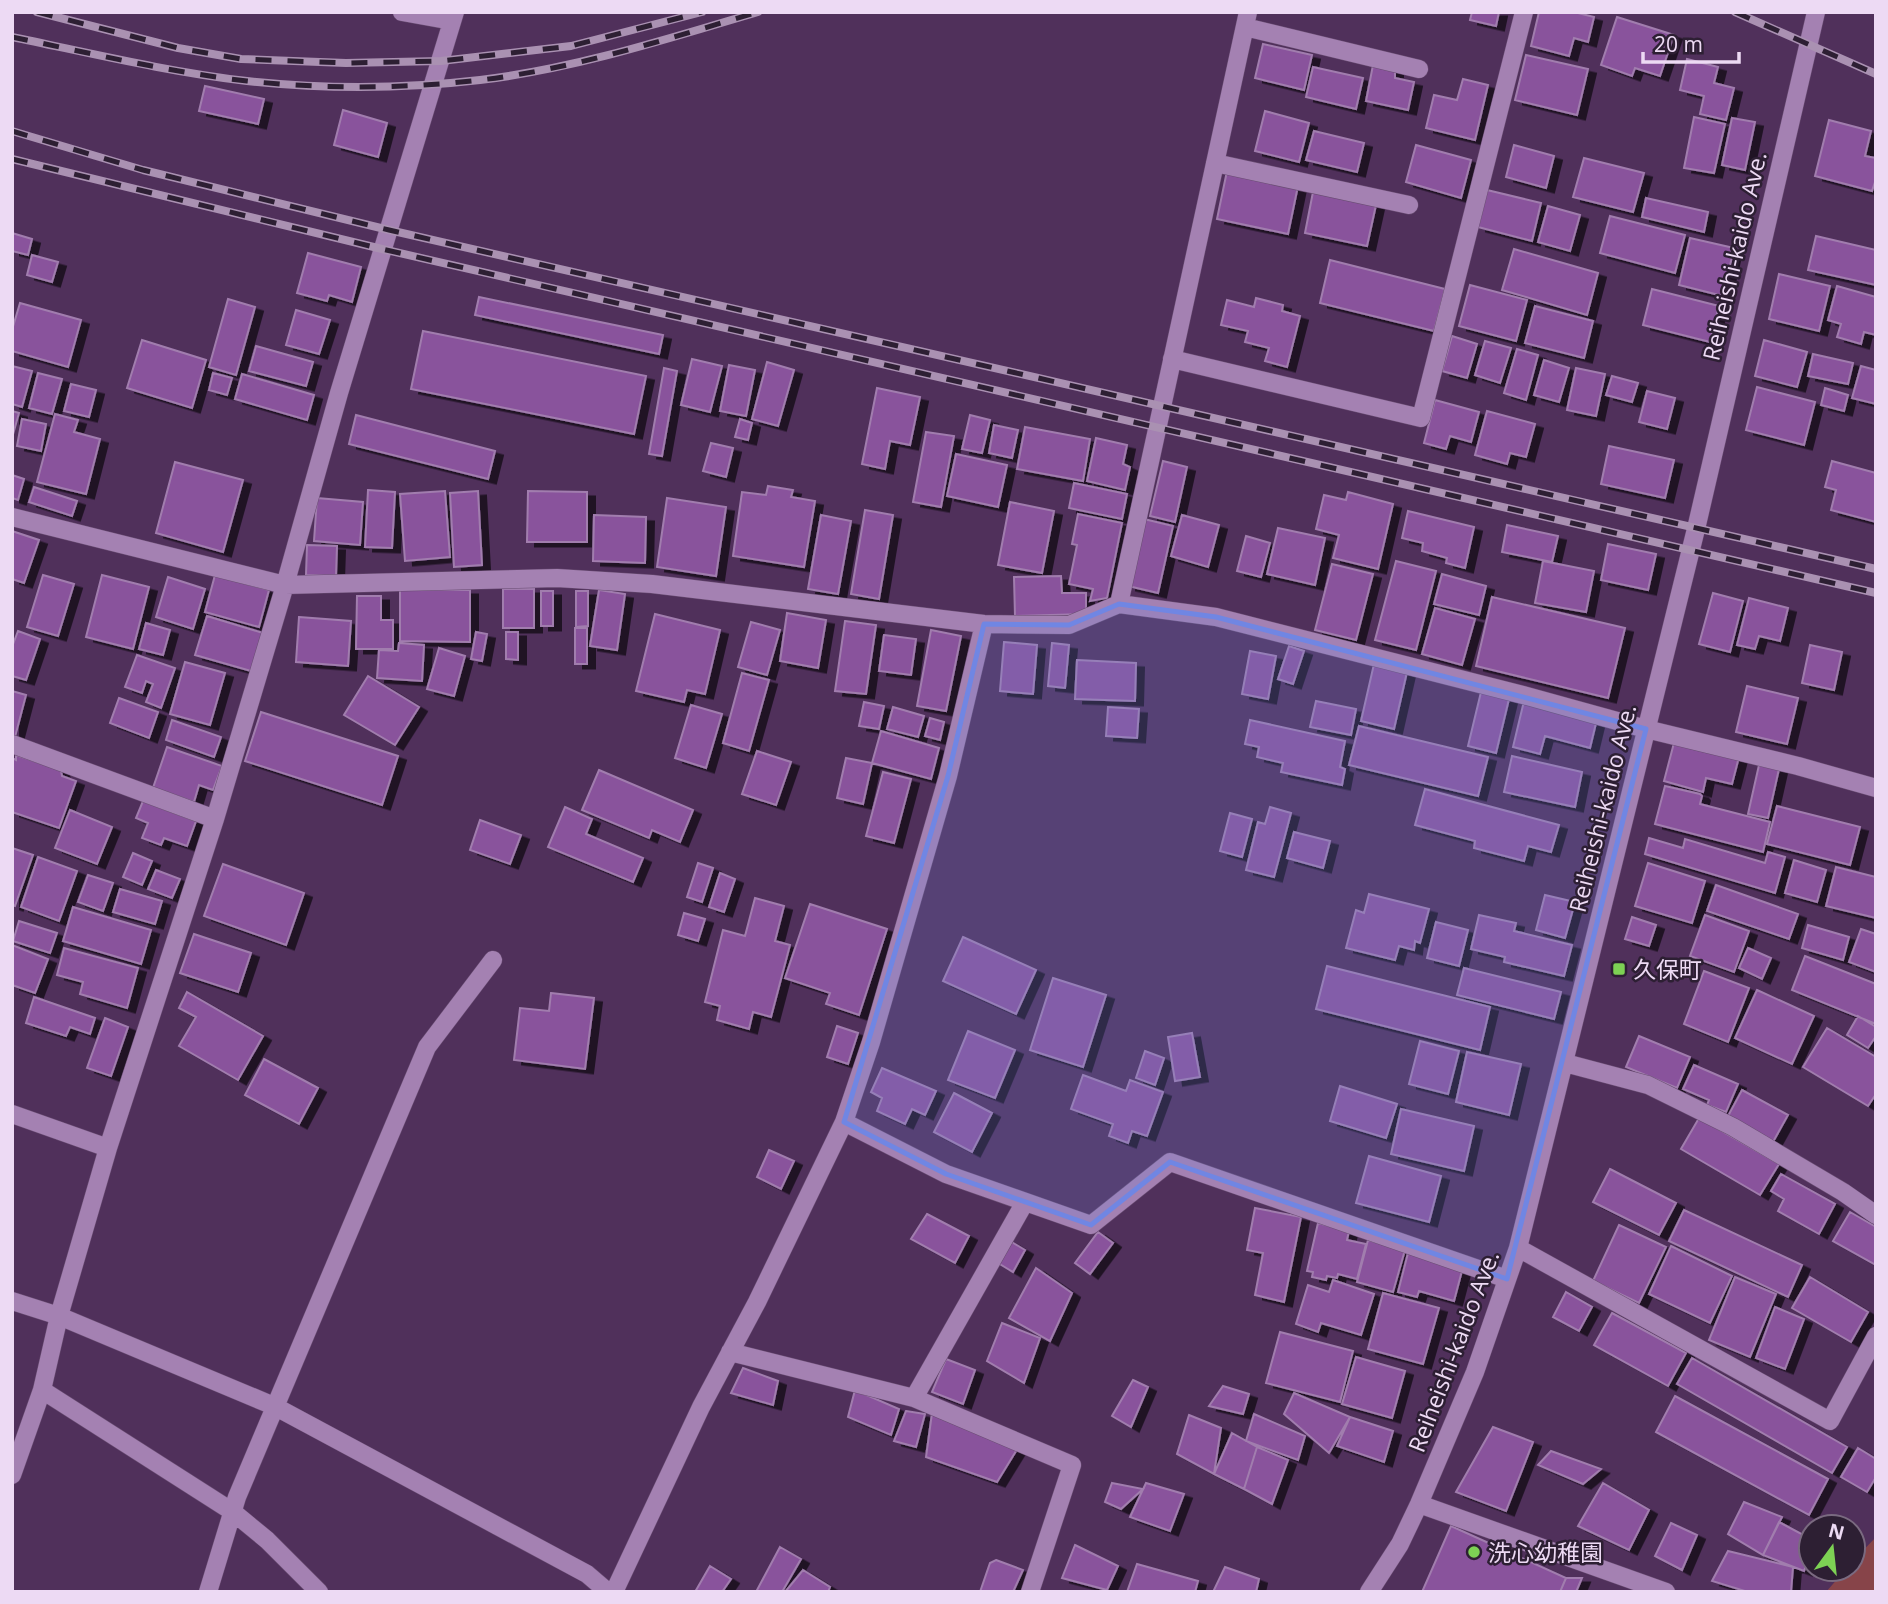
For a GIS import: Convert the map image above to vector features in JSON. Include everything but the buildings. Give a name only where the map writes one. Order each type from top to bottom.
[{"type":"street","points":[[12,1475],[42,1390],[59,1316],[108,1148],[215,819],[347,367],[454,16],[402,12]]},
{"type":"street","points":[[1172,359],[1422,418],[1524,12]]},
{"type":"street","name":"Reiheishi-kaido Ave.","points":[[1370,1592],[1400,1544],[1419,1504],[1475,1372],[1518,1248],[1696,529],[1816,12]]},
{"type":"street","points":[[1119,604],[1247,20],[1419,69]]},
{"type":"street","points":[[1215,163],[1409,205]]},
{"type":"street","points":[[12,517],[285,585],[557,578],[652,584],[984,624],[1069,625],[1119,604],[1216,617],[1876,788]]},
{"type":"street","points":[[614,1592],[701,1407],[757,1302],[844,1122],[871,1042],[948,776],[984,624]]},
{"type":"street","points":[[12,744],[215,819]]},
{"type":"street","points":[[208,1592],[233,1513],[274,1406],[427,1047],[494,960]]},
{"type":"street","points":[[1565,1063],[1648,1084],[1733,1127],[1843,1192],[1876,1215]]},
{"type":"street","points":[[12,1114],[108,1148]]},
{"type":"street","points":[[844,1122],[946,1174],[1091,1225],[1170,1163],[1507,1279]]},
{"type":"street","points":[[915,1398],[1025,1202]]},
{"type":"street","points":[[1518,1248],[1830,1421],[1876,1336]]},
{"type":"street","points":[[12,1301],[59,1316],[274,1406],[587,1574],[608,1592]]},
{"type":"street","points":[[730,1352],[915,1398],[1072,1465],[1030,1592]]},
{"type":"street","points":[[42,1390],[233,1513],[267,1540],[319,1592]]},
{"type":"street","points":[[1419,1504],[1666,1592]]},
{"type":"highlighted area","points":[[1119,604],[1216,617],[1646,729],[1507,1279],[1170,1162],[1091,1225],[946,1174],[844,1122],[948,776],[984,624],[1069,625]]},
{"type":"shaded area","points":[[1876,1537],[1876,1592],[1826,1592],[1834,1583],[1867,1583],[1867,1546]]},
{"type":"railway","points":[[37,12],[178,48],[241,59],[346,63],[441,61],[571,46],[702,12]]},
{"type":"railway","points":[[12,37],[188,73],[247,81],[363,87],[451,83],[550,69],[620,52],[758,12]]},
{"type":"railway","points":[[1735,12],[1876,74]]},
{"type":"railway","points":[[12,131],[143,170],[389,230],[1876,569]]},
{"type":"railway","points":[[12,159],[382,249],[1876,593]]},
{"type":"place","name":"久保町","points":[[1619,969]]},
{"type":"place","name":"洗心幼稚園","points":[[1474,1552]]}]
